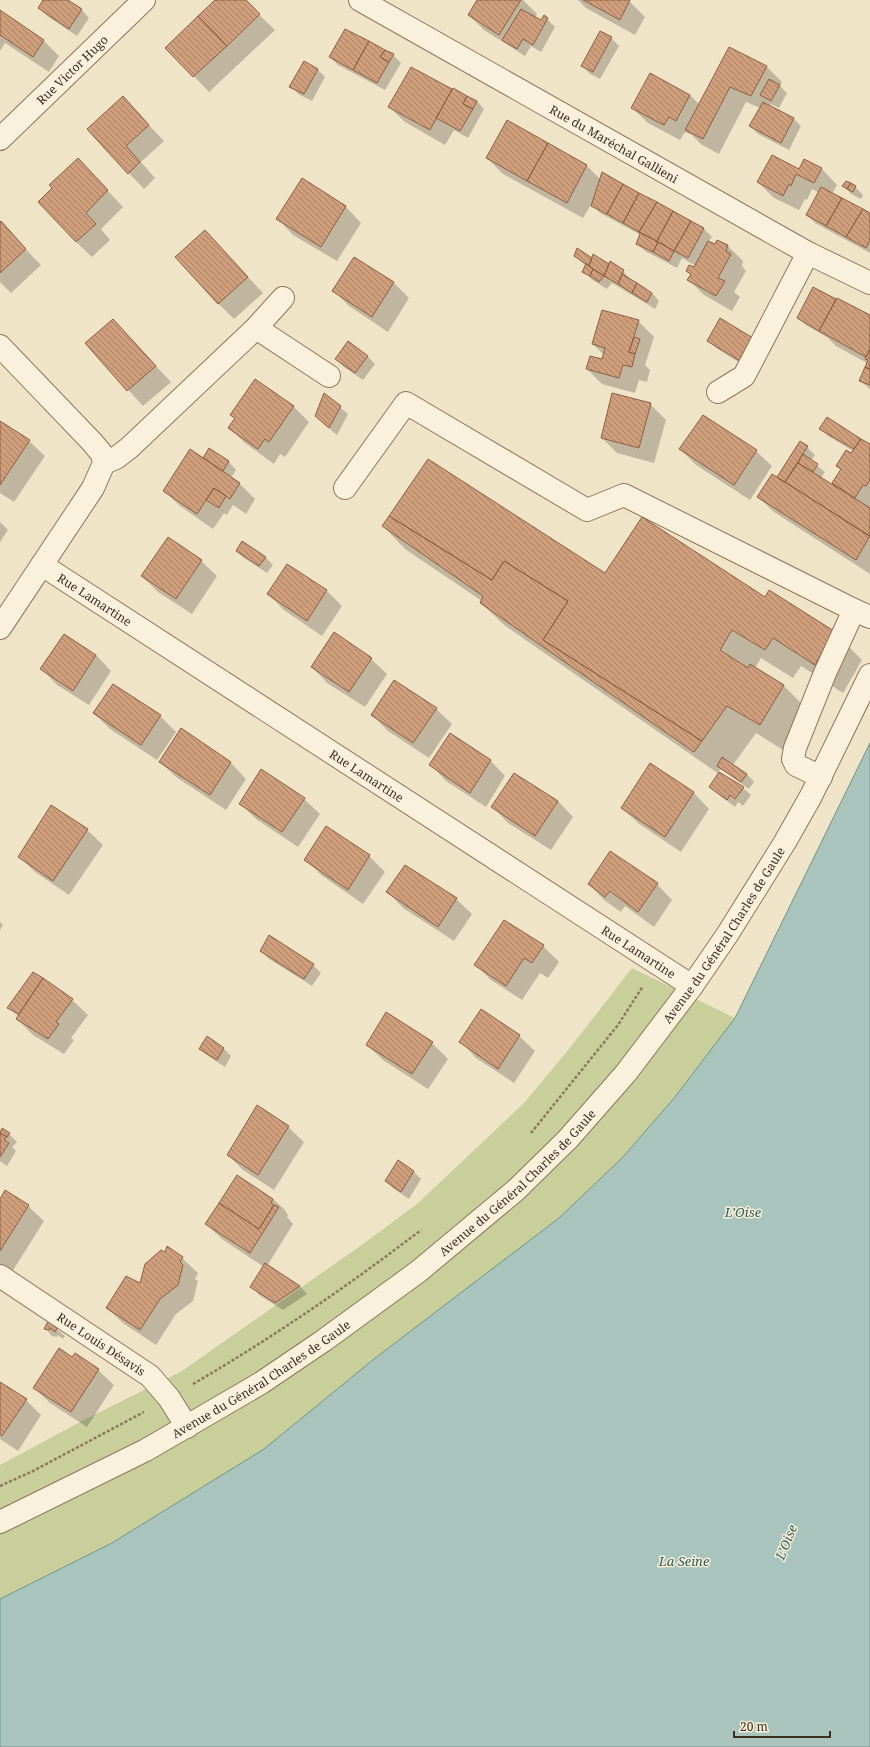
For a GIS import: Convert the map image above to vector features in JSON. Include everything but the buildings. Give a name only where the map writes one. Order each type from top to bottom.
[{"type":"street","name":"Rue Victor Hugo","points":[[0,139],[144,0]]},
{"type":"street","name":"Rue du Maréchal Gallieni","points":[[360,0],[808,253],[870,283]]},
{"type":"street","points":[[718,392],[744,376],[808,253]]},
{"type":"street","points":[[104,463],[116,458],[129,448],[256,328],[283,298]]},
{"type":"street","points":[[256,328],[329,376]]},
{"type":"street","points":[[0,346],[92,442],[102,454],[104,463],[93,488],[0,628]]},
{"type":"street","points":[[345,488],[406,402],[587,510],[624,495],[862,614],[825,673],[795,748],[793,759],[796,765],[821,777]]},
{"type":"street","name":"Rue Lamartine","points":[[42,565],[692,986]]},
{"type":"street","name":"Avenue du Général Charles de Gaule","points":[[0,1522],[146,1450],[261,1383],[323,1341],[419,1271],[516,1190],[568,1139],[626,1073],[692,986],[727,936],[785,842],[821,777],[870,675]]},
{"type":"street","name":"Rue Louis Désavis","points":[[0,1276],[150,1376],[169,1398],[187,1427]]},
{"type":"path","points":[[526,1139],[618,1026],[657,964]]},
{"type":"path","points":[[0,1486],[33,1471],[169,1398],[250,1351],[387,1256],[423,1229]]},
{"type":"green space","points":[[632,968],[735,1018],[675,1097],[623,1157],[559,1218],[374,1359],[264,1449],[112,1543],[0,1599],[0,1465],[80,1422],[182,1371],[363,1244],[417,1204],[525,1102],[573,1044]]},
{"type":"water","name":"La Seine","points":[[870,743],[870,1747],[0,1747],[0,1599],[112,1543],[264,1449],[374,1359],[559,1218],[623,1157],[675,1097],[735,1018]]},
{"type":"water label","name":"L’Oise","points":[[743,1212]]},
{"type":"water label","name":"L'Oise","points":[[786,1542]]}]
